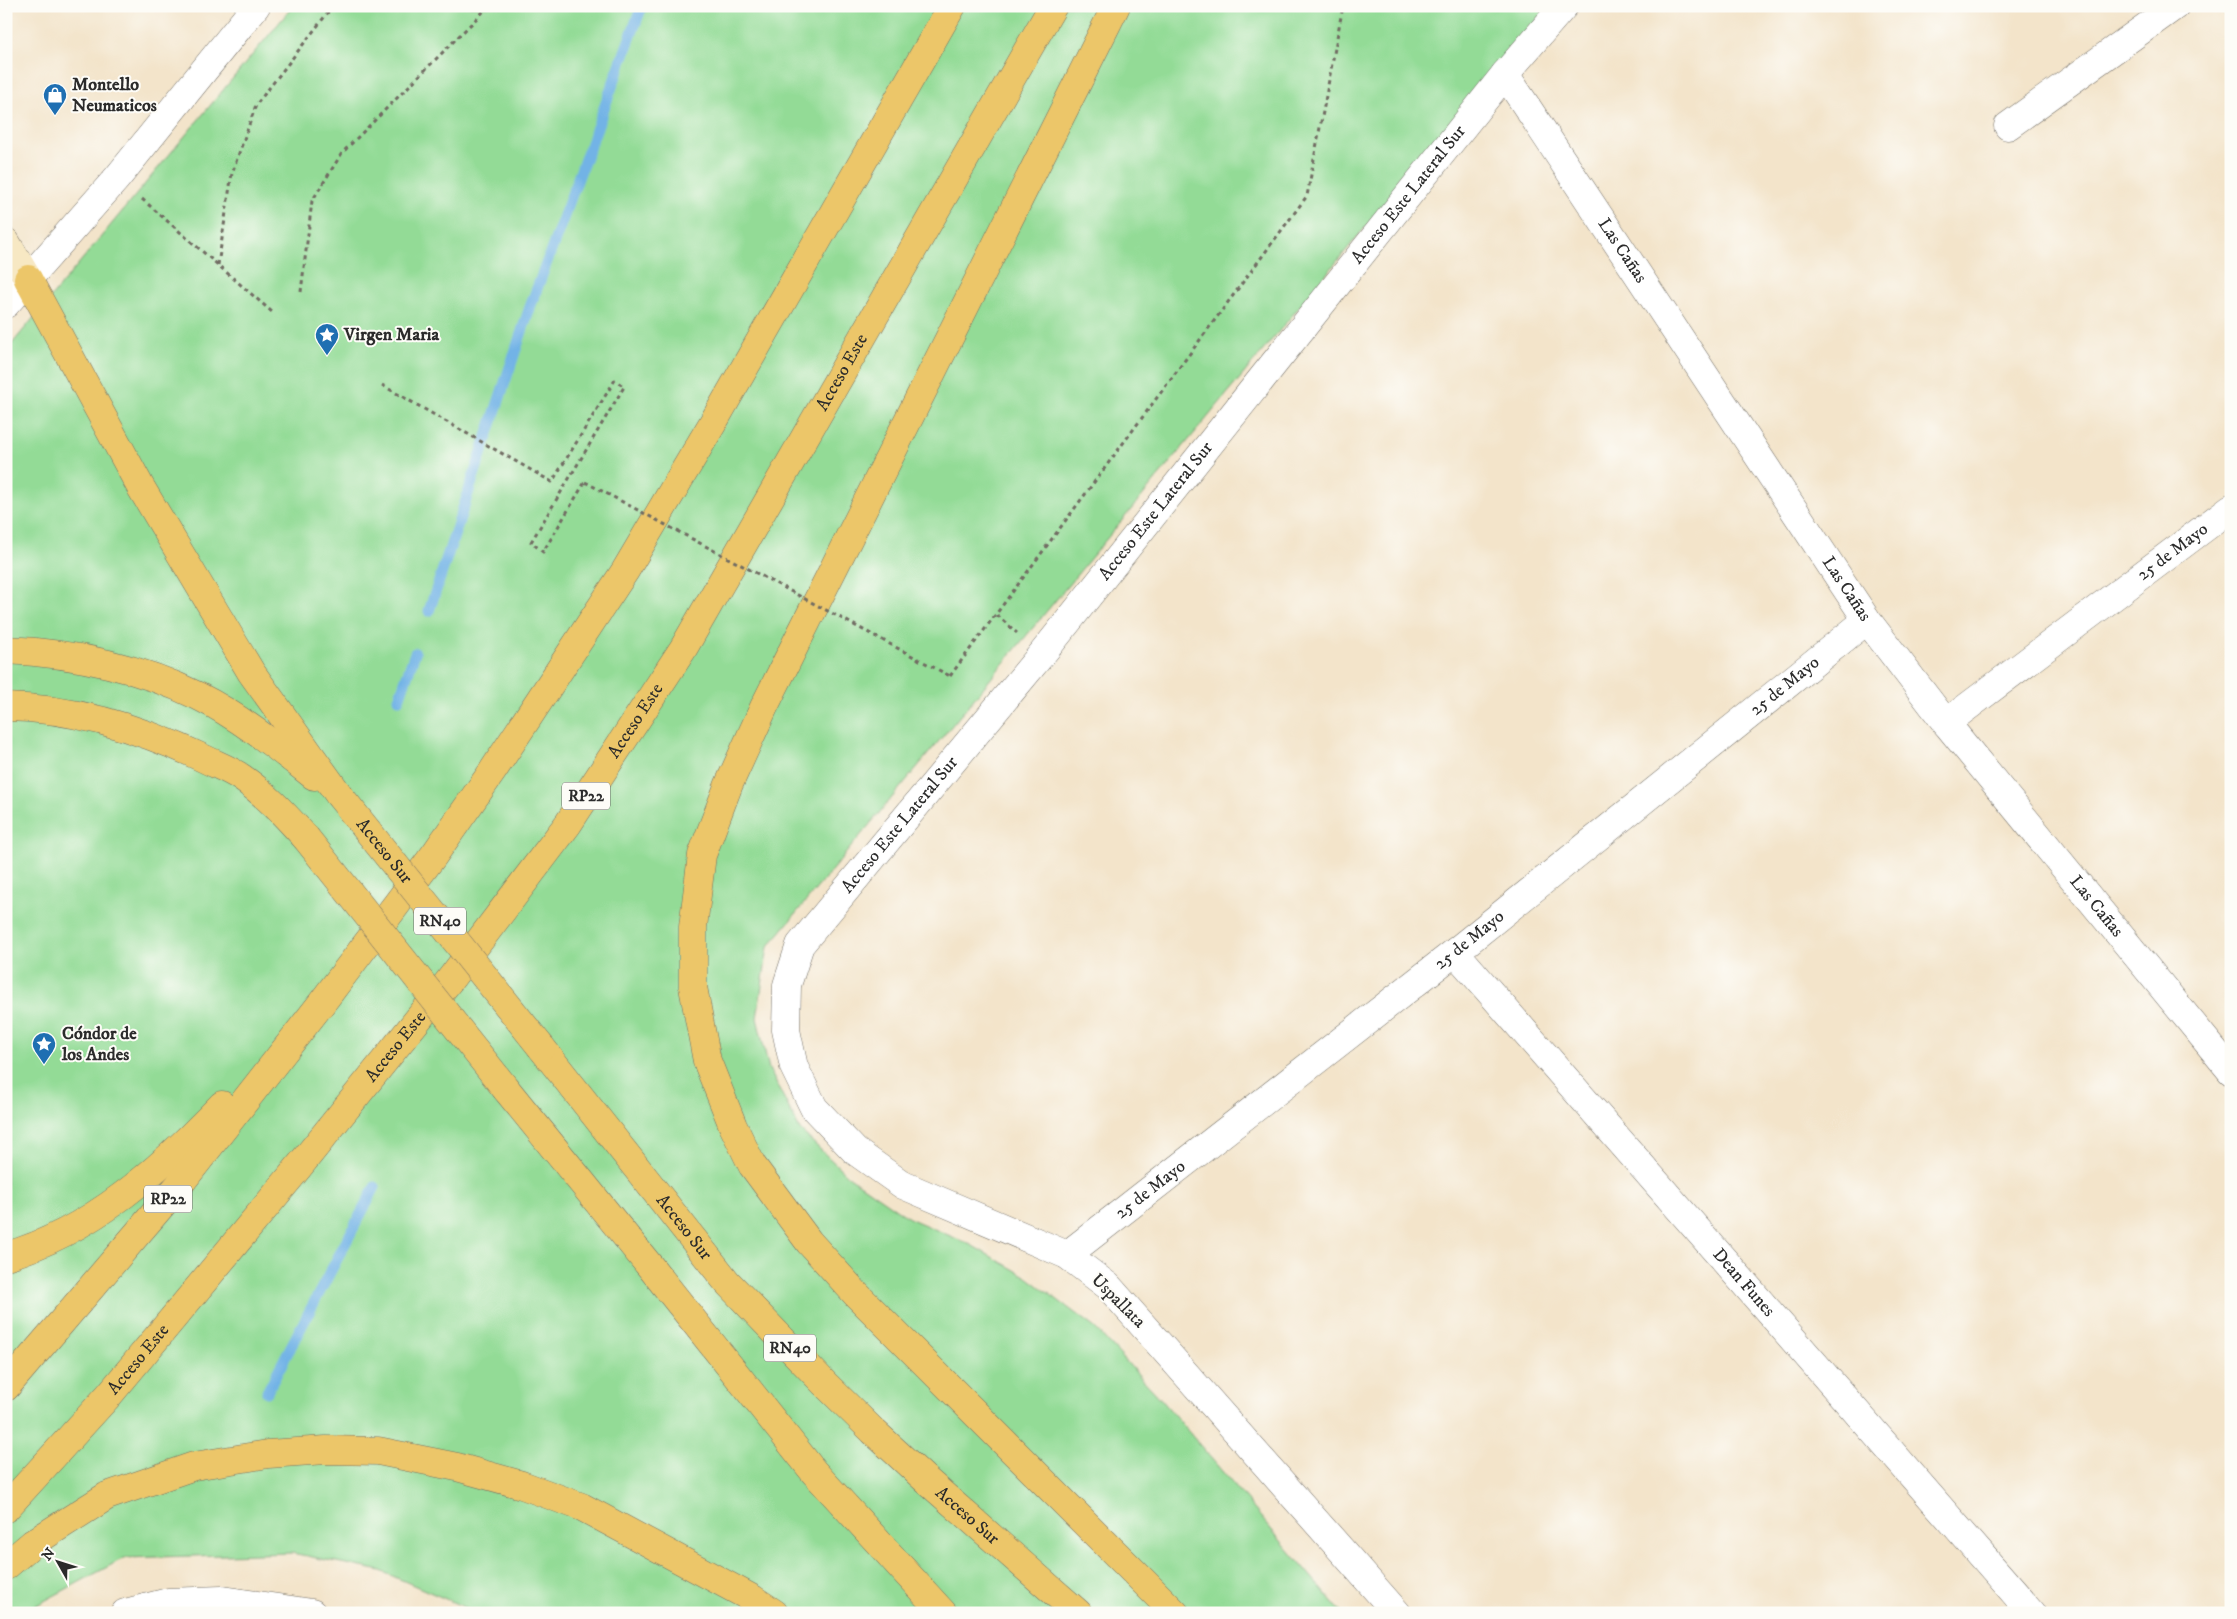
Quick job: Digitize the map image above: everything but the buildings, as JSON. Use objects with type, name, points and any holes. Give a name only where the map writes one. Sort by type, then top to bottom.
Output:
[{"type":"highway","name":"RP22","points":[[6,1387],[179,1185],[322,1004],[434,855],[481,787],[625,571],[719,412],[952,6]]},
{"type":"highway","name":"Acceso Este","points":[[6,1508],[109,1395],[293,1174],[449,981],[568,824],[683,649],[1053,6]]},
{"type":"highway","points":[[1116,6],[764,707],[730,784],[702,856],[693,927],[693,987],[707,1061],[733,1126],[752,1165],[809,1242],[856,1294],[1175,1613]]},
{"type":"highway","points":[[28,279],[140,486],[246,663],[338,796]]},
{"type":"highway","points":[[6,650],[64,654],[132,671],[198,696],[262,734],[338,796]]},
{"type":"highway","name":"RN40","points":[[6,707],[36,708],[88,716],[135,729],[190,752],[241,777],[276,804],[306,838],[814,1472],[943,1613]]},
{"type":"highway","name":"Acceso Sur","points":[[338,796],[541,1046],[727,1282],[824,1384],[905,1461],[1078,1613]]},
{"type":"highway","points":[[6,1256],[59,1236],[93,1216],[134,1187],[174,1155],[322,1004]]},
{"type":"highway","points":[[6,1566],[33,1543],[107,1496],[194,1466],[268,1454],[326,1450],[378,1451],[457,1467],[522,1485],[582,1507],[753,1599],[774,1613]]},
{"type":"main road","points":[[6,242],[28,279]]},
{"type":"street","points":[[6,304],[117,178],[256,6]]},
{"type":"street","name":"Acceso Este Lateral Sur","points":[[786,1030],[787,985],[800,945],[1042,654],[1505,74],[1564,6]]},
{"type":"street","points":[[2008,126],[2175,6]]},
{"type":"street","name":"Las Cañas","points":[[1505,74],[1867,620],[1946,723],[2231,1071]]},
{"type":"street","name":"25 de Mayo","points":[[1946,723],[2231,508]]},
{"type":"street","name":"25 de Mayo","points":[[1068,1255],[1455,952],[1867,620]]},
{"type":"street","name":"Dean Funes","points":[[1455,952],[2032,1613]]},
{"type":"street","name":"Uspallata","points":[[786,1030],[794,1067],[814,1108],[855,1151],[903,1185],[1068,1255],[1108,1286],[1397,1613]]},
{"type":"street","points":[[125,1613],[222,1600],[312,1613]]},
{"type":"path","points":[[218,265],[232,173],[256,105],[333,6]]},
{"type":"path","points":[[301,292],[312,201],[342,153],[489,6]]},
{"type":"path","points":[[382,386],[552,482],[615,380],[624,387],[530,542],[544,552],[585,482],[950,676],[1307,196],[1343,6]]},
{"type":"path","points":[[117,178],[272,312]]},
{"type":"green space","points":[[293,6],[1549,6],[768,947],[757,1018],[769,1069],[800,1130],[848,1176],[909,1218],[971,1245],[1027,1277],[1095,1328],[1160,1398],[1342,1613],[478,1613],[381,1571],[292,1553],[124,1558],[22,1613],[6,1613],[6,351]]},
{"type":"waterway","points":[[429,611],[529,310],[642,6]]},
{"type":"waterway","points":[[399,699],[415,653]]},
{"type":"waterway","points":[[267,1392],[375,1187]]},
{"type":"place","name":"Montello Neumaticos","points":[[55,116]]},
{"type":"place","name":"Virgen Maria","points":[[327,356]]},
{"type":"place","name":"Cóndor de los Andes","points":[[44,1065]]}]
